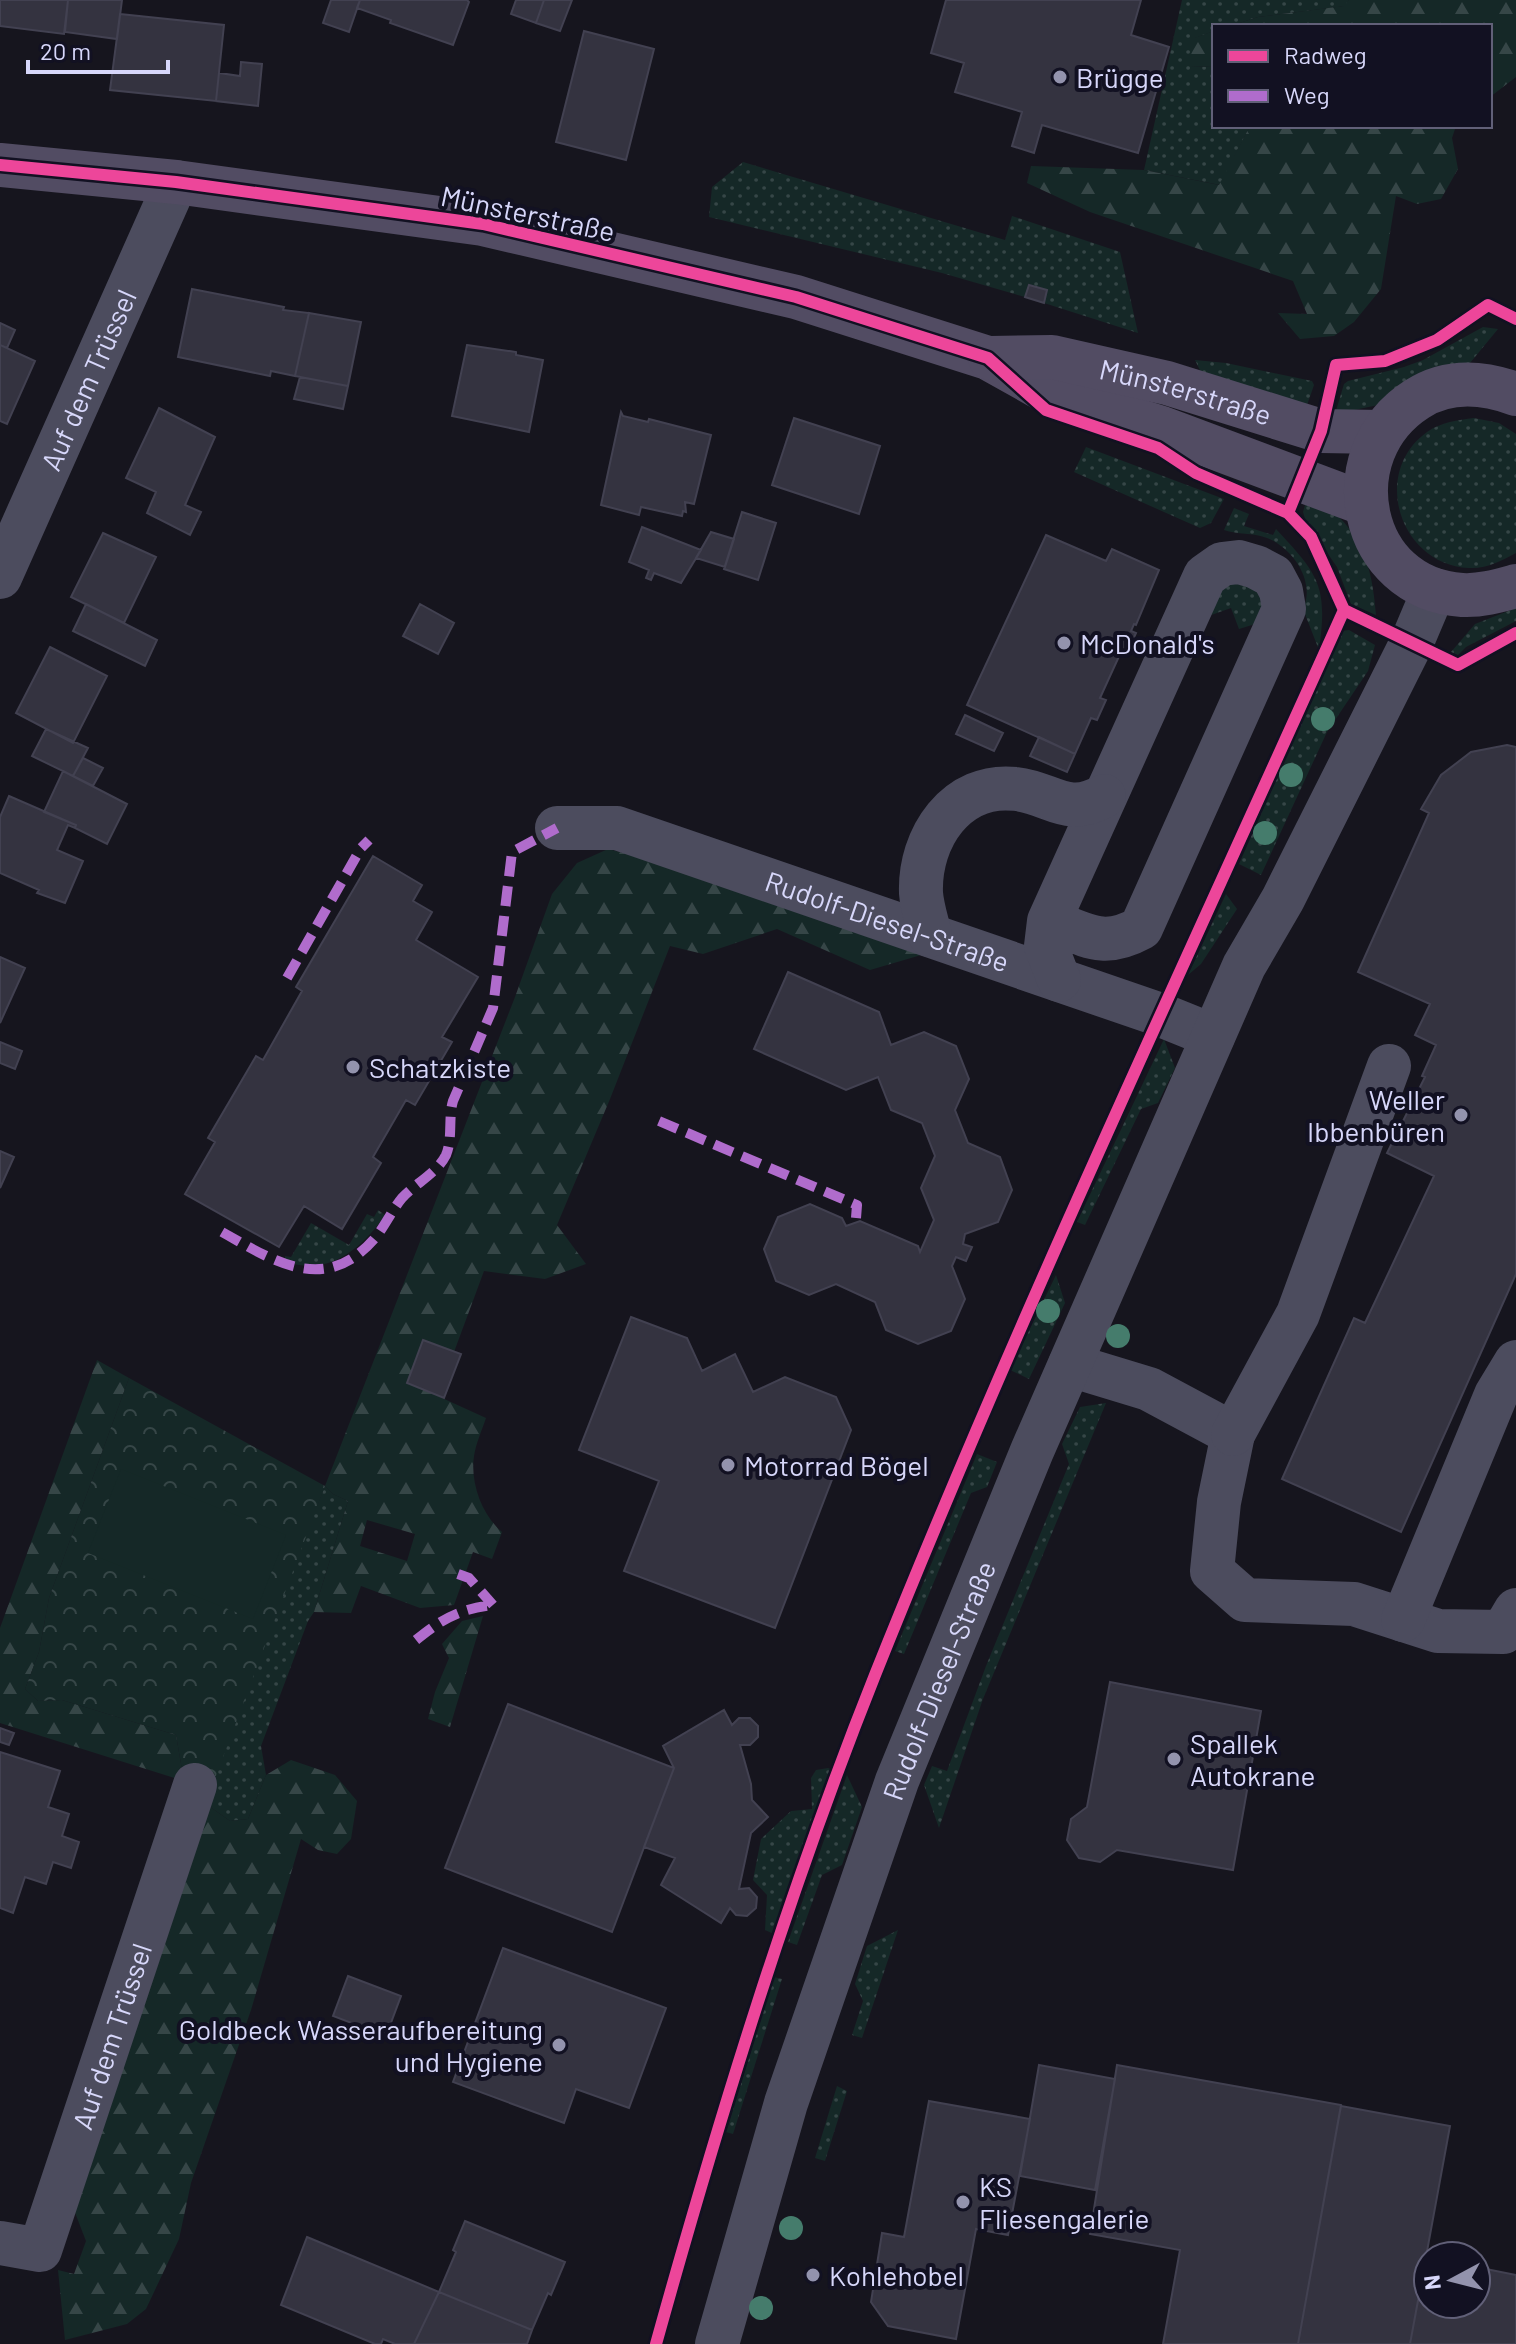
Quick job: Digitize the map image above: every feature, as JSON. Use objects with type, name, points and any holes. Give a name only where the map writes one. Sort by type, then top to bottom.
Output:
[{"type":"main road","name":"Münsterstraße","points":[[0,165],[176,182],[483,224],[796,297],[988,358],[1052,394],[1162,428],[1365,504]]},
{"type":"main road","name":"Münsterstraße","points":[[988,358],[1052,357],[1167,383],[1321,431],[1381,432]]},
{"type":"main road","points":[[1516,393],[1486,385],[1456,384],[1427,393],[1401,409],[1381,432],[1365,479],[1365,504],[1373,531],[1388,556],[1409,576],[1434,590],[1462,595],[1490,594],[1516,586]]},
{"type":"street","name":"Auf dem Trüssel","points":[[0,577],[176,182]]},
{"type":"street","points":[[1049,921],[1101,940],[1121,939],[1141,928],[1284,609],[1281,591],[1273,576],[1239,562],[1222,564],[1205,576],[1049,921],[1046,946],[1059,980]]},
{"type":"street","name":"Rudolf-Diesel-Straße","points":[[717,2344],[786,2103],[897,1781],[1032,1451],[1244,966],[1283,899],[1412,642],[1434,590]]},
{"type":"street","points":[[930,935],[921,895],[922,872],[933,833],[949,811],[967,797],[990,789],[1017,789],[1059,803],[1081,806],[1104,796]]},
{"type":"street","name":"Rudolf-Diesel-Straße","points":[[557,828],[617,828],[1213,1036]]},
{"type":"street","points":[[1389,1066],[1298,1314],[1233,1434],[1219,1502],[1212,1571],[1245,1600],[1354,1604],[1438,1631],[1503,1632],[1516,1610]]},
{"type":"street","points":[[1403,1620],[1496,1395],[1516,1362]]},
{"type":"street","points":[[1070,1365],[1149,1389],[1233,1434]]},
{"type":"street","name":"Auf dem Trüssel","points":[[0,2243],[40,2250],[195,1785]]},
{"type":"green space","points":[[1182,0],[1349,0],[1345,6],[1258,17],[1236,24],[1212,24],[1212,32],[1195,38],[1190,66],[1212,67],[1212,128],[1249,128],[1220,185],[1144,170]]},
{"type":"green space","points":[[1349,0],[1516,0],[1516,77],[1492,95],[1492,24],[1236,24],[1258,17],[1344,6]]},
{"type":"green space","points":[[1212,32],[1212,67],[1189,66],[1194,38]]},
{"type":"green space","points":[[1249,128],[1455,128],[1452,138],[1458,169],[1441,199],[1417,204],[1396,196],[1381,289],[1354,322],[1334,336],[1300,339],[1278,313],[1307,314],[1293,281],[1090,212],[1027,183],[1031,166],[1144,170],[1219,185]]},
{"type":"green space","points":[[743,162],[1005,240],[1012,216],[1120,252],[1138,333],[1044,303],[1047,290],[1029,285],[1025,297],[942,273],[709,217],[712,187]]},
{"type":"green space","points":[[1483,327],[1498,329],[1470,363],[1383,404],[1335,414],[1344,384],[1348,381],[1423,360]]},
{"type":"green space","points":[[1195,360],[1226,363],[1312,381],[1314,385],[1305,411],[1205,381]]},
{"type":"green space","points":[[1474,418],[1499,423],[1516,434],[1516,553],[1488,566],[1469,568],[1445,563],[1425,551],[1410,534],[1401,514],[1397,492],[1400,470],[1410,449],[1427,432],[1444,424]]},
{"type":"green space","points":[[1086,447],[1224,499],[1211,523],[1200,528],[1074,472]]},
{"type":"green space","points":[[1307,498],[1336,514],[1356,539],[1367,563],[1376,615],[1351,604],[1337,567],[1306,522],[1303,512]]},
{"type":"green space","points":[[1234,508],[1249,514],[1244,526],[1273,535],[1276,529],[1311,571],[1321,596],[1319,650],[1303,609],[1307,588],[1300,567],[1285,550],[1267,538],[1224,530]]},
{"type":"green space","points":[[1243,578],[1264,595],[1265,621],[1239,629],[1231,608],[1200,619],[1214,587]]},
{"type":"green space","points":[[1516,608],[1516,621],[1466,647],[1458,655],[1451,652],[1475,624]]},
{"type":"green space","points":[[1349,630],[1375,645],[1368,671],[1327,732],[1261,875],[1239,864],[1342,631]]},
{"type":"green space","points":[[608,849],[674,866],[928,953],[870,970],[777,929],[703,954],[670,946],[557,1225],[586,1264],[545,1279],[484,1271],[454,1352],[423,1340],[407,1382],[486,1418],[473,1466],[483,1508],[502,1532],[492,1559],[473,1552],[454,1605],[420,1608],[361,1586],[351,1613],[314,1612],[348,1501],[325,1486],[552,894],[577,863]],"holes":[[[367,1520],[415,1534],[407,1561],[360,1546]]]},
{"type":"green space","points":[[1226,894],[1237,909],[1201,964],[1188,975]]},
{"type":"green space","points":[[1164,1039],[1175,1068],[1158,1103],[1141,1109],[1085,1225],[1077,1222]]},
{"type":"green space","points":[[378,1210],[385,1215],[376,1227],[355,1249],[342,1257],[315,1266],[285,1261],[285,1256],[291,1257],[311,1223],[349,1245],[367,1214],[374,1217]]},
{"type":"green space","points":[[1056,1275],[1065,1303],[1029,1379],[1010,1370]]},
{"type":"green space","points":[[97,1360],[129,1378],[49,1598],[39,1652],[25,1689],[38,1701],[62,1700],[176,1735],[184,1781],[0,1723],[0,1628]]},
{"type":"green space","points":[[129,1378],[325,1486],[211,1789],[184,1781],[176,1735],[62,1700],[38,1701],[25,1689],[39,1652],[49,1598]]},
{"type":"green space","points":[[1106,1403],[983,1699],[939,1828],[924,1785],[932,1766],[947,1771],[986,1666],[1069,1464],[1062,1444],[1080,1407]]},
{"type":"green space","points":[[977,1454],[997,1462],[987,1487],[971,1493],[904,1654],[895,1651]]},
{"type":"green space","points":[[121,1469],[286,1535],[253,1619],[88,1553]]},
{"type":"green space","points":[[325,1486],[348,1501],[314,1612],[261,1746],[266,1775],[248,1819],[230,1821],[206,1804],[203,1791]]},
{"type":"green space","points":[[483,1616],[450,1727],[428,1719],[449,1658],[442,1644],[462,1621]]},
{"type":"green space","points":[[291,1760],[335,1775],[357,1801],[351,1839],[337,1854],[318,1850],[301,1839],[251,2010],[191,2183],[179,2239],[146,2309],[127,2324],[65,2340],[58,2270],[74,2274],[86,2241],[74,2210],[206,1804],[230,1821],[248,1819],[266,1775]]},
{"type":"green space","points":[[816,1770],[833,1770],[774,1934],[765,1930],[767,1895],[753,1880],[761,1839],[791,1811],[812,1809],[811,1778]]},
{"type":"green space","points":[[847,1775],[862,1807],[842,1865],[822,1875],[797,1945],[788,1942]]},
{"type":"green space","points":[[898,1930],[862,2038],[852,2035],[863,2001],[855,1984],[867,1946]]},
{"type":"green space","points":[[774,1977],[782,1979],[733,2134],[726,2132]]},
{"type":"green space","points":[[837,2086],[847,2091],[825,2161],[815,2158]]},
{"type":"building","points":[[0,0],[68,0],[64,34],[0,26]]},
{"type":"building","points":[[68,0],[122,0],[117,39],[65,32]]},
{"type":"building","points":[[331,0],[360,0],[349,32],[323,23]]},
{"type":"building","points":[[360,0],[469,2],[453,45],[357,8]]},
{"type":"building","points":[[516,0],[544,0],[536,23],[511,14]]},
{"type":"building","points":[[544,0],[572,0],[560,31],[536,23]]},
{"type":"building","name":"Brügge","points":[[946,0],[1141,0],[1131,35],[1169,47],[1138,153],[1042,125],[1034,153],[1012,146],[1022,112],[955,92],[964,63],[931,53]]},
{"type":"building","points":[[120,14],[224,25],[216,101],[110,90]]},
{"type":"building","points":[[584,31],[654,49],[626,160],[556,142]]},
{"type":"building","points":[[241,62],[262,64],[258,106],[216,101],[219,73],[240,76]]},
{"type":"building","points":[[1029,285],[1047,290],[1044,303],[1025,297]]},
{"type":"building","points":[[192,289],[309,313],[295,376],[271,371],[270,376],[178,357]]},
{"type":"building","points":[[309,313],[361,322],[348,386],[295,376]]},
{"type":"building","points":[[0,323],[15,330],[7,348],[0,345]]},
{"type":"building","points":[[0,345],[35,361],[7,424],[0,421]]},
{"type":"building","points":[[467,345],[516,352],[516,355],[543,360],[529,432],[452,416]]},
{"type":"building","points":[[300,377],[348,386],[343,409],[294,399]]},
{"type":"building","points":[[159,408],[215,437],[185,505],[201,512],[190,535],[147,513],[156,492],[126,478]]},
{"type":"building","points":[[621,412],[623,416],[648,422],[649,419],[711,435],[694,504],[685,502],[686,512],[683,511],[682,516],[641,507],[639,515],[601,505]]},
{"type":"building","points":[[794,418],[880,446],[859,514],[772,485]]},
{"type":"building","points":[[742,512],[776,523],[758,580],[724,569]]},
{"type":"building","points":[[642,527],[701,550],[681,583],[654,573],[651,580],[646,578],[649,570],[629,562]]},
{"type":"building","points":[[711,532],[734,539],[725,567],[696,558]]},
{"type":"building","points":[[103,533],[156,557],[124,623],[71,597]]},
{"type":"building","name":"McDonald's","points":[[1046,535],[1106,561],[1112,549],[1159,570],[1131,631],[1136,633],[1126,655],[1121,652],[1100,698],[1106,700],[1097,720],[1091,718],[1075,754],[967,705]]},
{"type":"building","points":[[86,604],[157,640],[145,666],[73,631]]},
{"type":"building","points":[[420,604],[454,623],[438,654],[403,636]]},
{"type":"building","points":[[50,647],[107,676],[73,743],[16,713]]},
{"type":"building","points":[[965,715],[1003,733],[994,751],[956,734]]},
{"type":"building","points":[[46,729],[88,748],[73,776],[32,756]]},
{"type":"building","points":[[1039,737],[1075,754],[1067,772],[1030,756]]},
{"type":"building","name":"Weller Ibbenbüren","points":[[1507,745],[1516,747],[1516,1274],[1401,1532],[1282,1479],[1354,1318],[1365,1323],[1434,1176],[1387,1153],[1425,1077],[1422,1076],[1436,1045],[1415,1035],[1430,1004],[1358,972],[1429,813],[1421,809],[1441,775],[1471,752]]},
{"type":"building","points":[[83,758],[103,768],[93,786],[73,776]]},
{"type":"building","points":[[63,771],[127,804],[107,844],[75,828],[76,825],[44,812]]},
{"type":"building","points":[[9,796],[76,825],[75,828],[68,825],[57,850],[83,861],[65,903],[37,893],[39,890],[0,873],[0,817]]},
{"type":"building","points":[[373,856],[422,885],[413,901],[432,912],[416,940],[478,977],[442,1037],[452,1042],[415,1105],[406,1100],[373,1157],[381,1163],[342,1229],[304,1206],[279,1247],[185,1194],[215,1142],[208,1138],[256,1056],[263,1060],[302,991],[296,987]]},
{"type":"building","points":[[0,957],[25,968],[0,1023]]},
{"type":"building","points":[[788,972],[879,1012],[891,1045],[924,1032],[956,1046],[969,1079],[955,1110],[968,1143],[1000,1157],[1012,1190],[998,1222],[965,1234],[963,1244],[972,1247],[966,1261],[956,1257],[952,1266],[965,1299],[951,1331],[918,1344],[886,1330],[875,1302],[836,1284],[809,1295],[776,1281],[764,1249],[778,1217],[810,1204],[842,1218],[846,1226],[860,1221],[918,1246],[920,1252],[934,1220],[921,1188],[935,1156],[922,1123],[891,1110],[878,1077],[846,1090],[754,1049]]},
{"type":"building","points":[[0,1042],[22,1051],[15,1069],[0,1063]]},
{"type":"building","points":[[0,1151],[14,1157],[0,1188]]},
{"type":"building","name":"Motorrad Bögel","points":[[631,1317],[687,1338],[702,1371],[735,1354],[753,1392],[785,1377],[836,1397],[851,1430],[775,1628],[624,1571],[659,1481],[579,1450]]},
{"type":"building","points":[[423,1340],[461,1354],[444,1398],[407,1383]]},
{"type":"building","name":"Spallek Autokrane","points":[[1110,1682],[1261,1711],[1233,1870],[1117,1850],[1100,1862],[1079,1858],[1067,1840],[1071,1819],[1087,1807]]},
{"type":"building","points":[[508,1704],[674,1768],[612,1932],[445,1868]]},
{"type":"building","points":[[724,1710],[732,1725],[739,1718],[750,1718],[758,1726],[758,1737],[750,1745],[740,1745],[751,1784],[752,1800],[768,1817],[751,1833],[739,1889],[749,1888],[757,1897],[756,1908],[747,1916],[736,1915],[730,1908],[721,1923],[661,1885],[675,1858],[644,1847],[674,1768],[663,1746]]},
{"type":"building","points":[[0,1728],[14,1733],[9,1745],[0,1742]]},
{"type":"building","points":[[0,1752],[60,1771],[48,1807],[69,1814],[62,1836],[79,1842],[71,1868],[53,1862],[46,1884],[25,1877],[13,1913],[0,1908]]},
{"type":"building","name":"Goldbeck Wasseraufbereitung und Hygiene","points":[[503,1948],[666,2008],[629,2108],[576,2089],[564,2123],[453,2082]]},
{"type":"building","points":[[348,1976],[401,1996],[386,2036],[333,2016]]},
{"type":"building","points":[[1039,2065],[1115,2079],[1095,2190],[1020,2176]]},
{"type":"building","points":[[1117,2065],[1341,2105],[1298,2344],[1163,2344],[1180,2250],[1090,2234]]},
{"type":"building","name":"KS Fliesengalerie","points":[[929,2101],[1030,2119],[1008,2235],[976,2229],[956,2339],[888,2326],[871,2302],[882,2233],[904,2237]]},
{"type":"building","points":[[1341,2106],[1450,2126],[1429,2240],[1412,2240],[1412,2320],[1414,2320],[1410,2344],[1298,2344]]},
{"type":"building","points":[[465,2221],[565,2262],[532,2330],[439,2292]]},
{"type":"building","points":[[307,2237],[439,2292],[414,2344],[395,2344],[383,2339],[381,2344],[375,2344],[281,2305]]},
{"type":"building","points":[[1492,2270],[1516,2275],[1516,2344],[1410,2344],[1414,2320],[1492,2320]]},
{"type":"building","points":[[439,2292],[532,2330],[527,2344],[414,2344]]},
{"type":"marked path","points":[[222,1232],[280,1262],[299,1268],[337,1266],[356,1256],[375,1238],[402,1198],[437,1167],[448,1148],[453,1101],[493,1008],[512,852],[557,828]]},
{"type":"marked path","points":[[287,978],[361,848],[369,840]]},
{"type":"marked path","points":[[659,1121],[857,1205],[856,1218]]},
{"type":"marked path","points":[[458,1574],[469,1578],[493,1605]]},
{"type":"marked path","points":[[416,1640],[452,1616],[493,1605]]},
{"type":"cycle path","points":[[0,165],[176,182],[483,224],[796,297],[988,358],[1046,410],[1158,448],[1196,473],[1288,513]]},
{"type":"cycle path","points":[[1516,319],[1488,305],[1437,340],[1385,361],[1336,365],[1321,431],[1288,513],[1311,537],[1344,610],[1458,665],[1516,633]]},
{"type":"cycle path","points":[[656,2344],[756,2006],[813,1840],[875,1675],[1045,1273],[1344,610]]},
{"type":"place","name":"Brügge","points":[[1060,77]]},
{"type":"place","name":"McDonald's","points":[[1064,643]]},
{"type":"place","name":"Schatzkiste","points":[[353,1067]]},
{"type":"place","name":"Weller Ibbenbüren","points":[[1461,1115]]},
{"type":"place","name":"Motorrad Bögel","points":[[728,1465]]},
{"type":"place","name":"Spallek Autokrane","points":[[1174,1759]]},
{"type":"place","name":"Goldbeck Wasseraufbereitung und Hygiene","points":[[559,2045]]},
{"type":"place","name":"KS Fliesengalerie","points":[[963,2202]]},
{"type":"place","name":"Kohlehobel","points":[[813,2275]]}]
